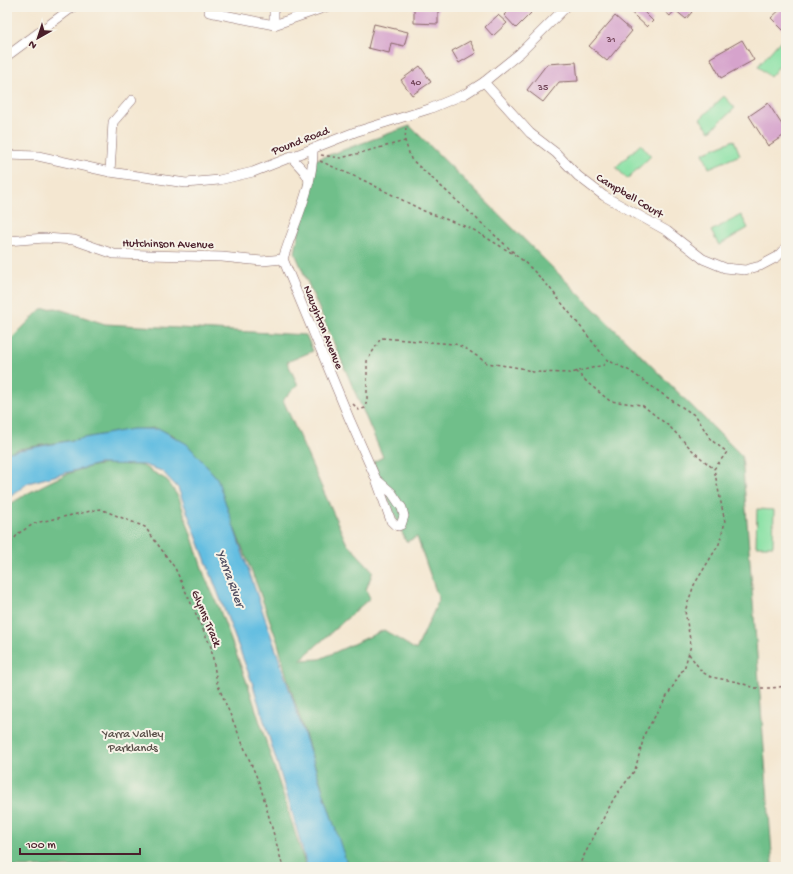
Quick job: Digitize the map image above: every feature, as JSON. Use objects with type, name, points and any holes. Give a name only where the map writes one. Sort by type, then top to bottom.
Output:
[{"type":"street","points":[[7,56],[73,7]]},
{"type":"street","points":[[274,7],[274,25]]},
{"type":"street","points":[[209,12],[274,25],[326,7]]},
{"type":"street","name":"Pound Road","points":[[7,156],[38,156],[110,172],[186,183],[218,180],[253,172],[292,156],[313,153],[355,132],[429,109],[465,94],[484,82],[520,53],[566,7]]},
{"type":"street","name":"Campbell Court","points":[[484,82],[530,133],[556,153],[578,176],[604,196],[667,231],[703,259],[725,268],[745,270],[760,266],[777,257],[786,247]]},
{"type":"street","points":[[110,172],[113,122],[132,100]]},
{"type":"street","points":[[283,259],[309,182],[313,153]]},
{"type":"street","points":[[292,156],[294,162],[307,174],[309,182]]},
{"type":"street","name":"Hutchinson Avenue","points":[[7,241],[45,238],[74,240],[114,254],[222,256],[262,261],[283,259]]},
{"type":"street","name":"Naughton Avenue","points":[[283,259],[376,479]]},
{"type":"path","points":[[409,115],[406,126],[405,141],[411,158],[519,257],[549,287],[607,360],[630,371],[696,416],[711,440],[727,452],[714,468]]},
{"type":"path","points":[[313,153],[341,158],[405,141]]},
{"type":"path","points":[[313,153],[424,211],[472,229],[519,257]]},
{"type":"path","points":[[353,404],[359,410],[364,408],[367,399],[367,361],[381,338],[455,344],[465,348],[487,363],[521,368],[533,372],[571,373],[604,365],[607,360]]},
{"type":"path","points":[[576,371],[610,401],[642,405],[670,427],[695,453],[714,468],[725,522],[719,544],[694,585],[685,611],[691,645],[685,666],[645,733],[635,770],[614,798],[578,867]]},
{"type":"path","name":"Glynns Track","points":[[7,547],[19,533],[35,523],[100,509],[145,527],[176,568],[212,647],[217,683],[260,785],[283,867]]},
{"type":"path","points":[[688,654],[702,672],[711,677],[738,682],[755,688],[786,686]]},
{"type":"green space","points":[[780,41],[786,46],[786,58],[770,77],[758,66]]},
{"type":"green space","points":[[724,96],[735,108],[710,131],[700,119]]},
{"type":"green space","points":[[410,126],[742,456],[773,867],[347,867],[286,674],[278,643],[220,492],[206,465],[173,435],[155,428],[132,430],[19,449],[7,453],[7,343],[41,309],[56,308],[105,324],[306,335],[313,351],[287,362],[298,385],[283,400],[346,542],[373,571],[366,590],[370,598],[300,660],[320,659],[384,630],[416,650],[439,600],[417,537],[406,542],[373,462],[383,457],[295,253],[312,161]]},
{"type":"green space","points":[[734,140],[740,155],[709,168],[703,153]]},
{"type":"green space","points":[[641,144],[651,156],[627,179],[616,167]]},
{"type":"green space","points":[[741,215],[748,228],[719,245],[711,231]]},
{"type":"green space","name":"Yarra Valley Parklands","points":[[106,464],[141,465],[167,480],[179,498],[205,577],[219,608],[249,688],[306,867],[7,867],[7,507],[25,495],[64,475],[85,468]]},
{"type":"green space","points":[[757,509],[774,510],[773,546],[756,546]]},
{"type":"water","name":"Yarra River","points":[[132,429],[160,429],[187,444],[217,478],[348,867],[307,867],[291,808],[252,682],[178,488],[162,471],[144,465],[99,464],[28,483],[7,499],[7,453]]},
{"type":"building","points":[[512,7],[525,7],[531,13],[516,28],[504,15]]},
{"type":"building","points":[[625,7],[648,7],[644,12],[653,21],[647,27]]},
{"type":"building","points":[[660,7],[686,7],[692,12],[686,19],[675,10],[670,16]]},
{"type":"building","points":[[783,7],[786,7],[786,28],[783,30],[771,18]]},
{"type":"building","points":[[414,8],[438,8],[438,24],[414,23]]},
{"type":"building","points":[[498,15],[507,23],[493,36],[485,27]]},
{"type":"building","points":[[615,16],[632,31],[607,61],[589,46]]},
{"type":"building","points":[[374,24],[408,32],[404,46],[391,43],[389,53],[368,48]]},
{"type":"building","points":[[742,40],[754,60],[721,78],[710,58]]},
{"type":"building","points":[[470,41],[476,53],[459,63],[452,51]]},
{"type":"building","points":[[576,62],[578,81],[559,82],[543,102],[527,90],[547,64]]},
{"type":"building","points":[[420,66],[431,82],[412,95],[401,80]]},
{"type":"building","points":[[768,103],[786,131],[786,134],[768,146],[749,116]]}]
